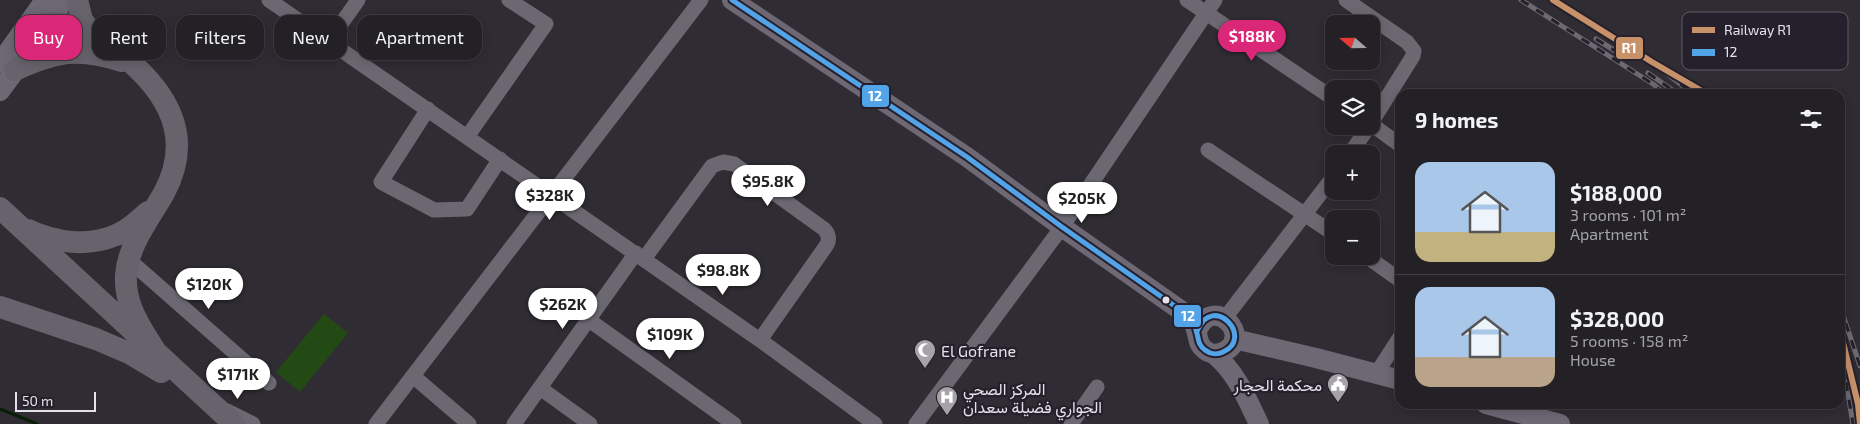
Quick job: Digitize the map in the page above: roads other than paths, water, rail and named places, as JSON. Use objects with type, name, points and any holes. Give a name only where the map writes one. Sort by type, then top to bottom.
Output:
[{"type":"highway","points":[[77,0],[82,20],[92,32]]},
{"type":"highway","points":[[8,66],[71,52],[96,54],[132,65]]},
{"type":"highway","points":[[126,60],[152,82],[167,104],[175,130],[176,149],[169,182],[133,247],[129,260],[126,286],[129,306],[159,363],[216,424]]},
{"type":"highway","points":[[10,227],[43,238],[67,242],[97,240],[117,235],[134,224],[156,204]]},
{"type":"highway","points":[[0,208],[10,227],[159,363],[234,424]]},
{"type":"highway","points":[[0,307],[96,339],[131,354],[159,363]]},
{"type":"main road","points":[[35,15],[45,0]]},
{"type":"main road","points":[[55,15],[63,0]]},
{"type":"main road","points":[[732,0],[967,157],[1201,325]]},
{"type":"main road","points":[[0,91],[15,51]]},
{"type":"main road","points":[[1259,424],[1235,376],[1226,364],[1227,346],[1233,327],[1225,318],[1212,316],[1201,325],[1197,337],[1202,349],[1227,346],[1316,358],[1395,379]]},
{"type":"main road","points":[[1504,409],[1560,424]]},
{"type":"street","points":[[269,0],[291,15]]},
{"type":"street","points":[[347,16],[358,0]]},
{"type":"street","points":[[467,137],[546,24],[509,0]]},
{"type":"street","points":[[376,424],[701,0]]},
{"type":"street","points":[[1187,0],[1325,93]]},
{"type":"street","points":[[916,424],[1062,227],[1215,0]]},
{"type":"street","points":[[1346,0],[1407,42],[1414,51],[1413,56],[1380,110]]},
{"type":"street","points":[[347,54],[760,340],[875,424]]},
{"type":"street","points":[[428,109],[381,182],[434,210],[467,209],[500,159]]},
{"type":"street","points":[[1380,131],[1395,142]]},
{"type":"street","points":[[1208,150],[1325,228]]},
{"type":"street","points":[[514,424],[589,320],[640,256],[712,166],[723,162],[734,164],[824,229],[828,235],[828,243],[760,340]]},
{"type":"street","points":[[1225,318],[1325,188]]},
{"type":"street","points":[[129,260],[269,382]]},
{"type":"street","points":[[1379,265],[1395,276]]},
{"type":"street","points":[[589,320],[734,424]]},
{"type":"street","points":[[1376,374],[1395,345]]},
{"type":"street","points":[[413,376],[469,424]]},
{"type":"street","points":[[540,388],[590,424]]},
{"type":"street","points":[[1071,424],[1097,388]]},
{"type":"street","points":[[210,403],[252,424]]},
{"type":"waterway","points":[[0,409],[37,424]]},
{"type":"railway","points":[[1521,0],[1659,89]]},
{"type":"railway","points":[[1553,0],[1625,45]]},
{"type":"railway","points":[[1596,39],[1617,52]]},
{"type":"railway","points":[[1652,62],[1687,89]]},
{"type":"railway","points":[[1648,73],[1671,89]]},
{"type":"railway","points":[[1845,321],[1860,366]]},
{"type":"railway","points":[[1845,351],[1858,404],[1860,424]]},
{"type":"railway","points":[[1846,382],[1853,424]]},
{"type":"rail line","name":"R1","points":[[1553,0],[1698,89]]},
{"type":"rail line","name":"R1","points":[[1845,351],[1858,404],[1860,424]]},
{"type":"place","name":"El Gofrane","points":[[925,369]]},
{"type":"place","name":"محكمة الحجار","points":[[1338,403]]},
{"type":"place","name":"المركز الصحي الجواري فضيلة سعدان","points":[[947,416]]}]
